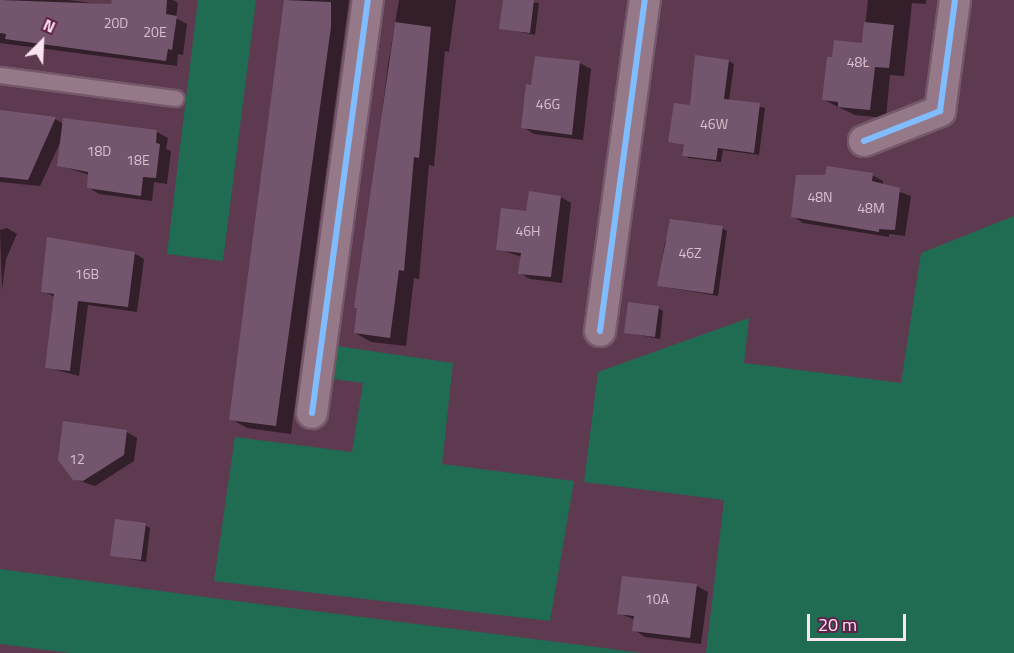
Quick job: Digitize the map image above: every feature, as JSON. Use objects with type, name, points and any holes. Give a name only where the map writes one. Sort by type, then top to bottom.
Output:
[{"type":"street","points":[[312,413],[368,0]]},
{"type":"street","points":[[600,331],[645,0]]},
{"type":"street","points":[[864,141],[940,111],[955,0]]},
{"type":"lane","points":[[0,75],[175,98]]},
{"type":"green space","points":[[198,0],[256,0],[223,261],[167,254]]},
{"type":"green space","points":[[1014,216],[1014,653],[706,653],[724,500],[584,482],[598,372],[749,318],[744,363],[901,383],[921,253]]},
{"type":"green space","points":[[337,346],[453,363],[442,464],[574,481],[550,621],[214,581],[235,437],[352,452],[363,383],[333,379]]},
{"type":"green space","points":[[0,569],[643,653],[71,653],[0,644]]},
{"type":"building","points":[[0,0],[111,4],[112,0],[167,0],[166,14],[177,16],[172,50],[168,49],[166,61],[5,39],[6,34],[0,33]]},
{"type":"building","points":[[284,0],[331,2],[331,27],[276,426],[229,420]]},
{"type":"building","points":[[503,0],[534,0],[530,33],[499,29]]},
{"type":"building","points":[[395,22],[431,27],[419,158],[414,157],[404,271],[399,270],[390,338],[354,333],[357,308],[354,308]]},
{"type":"building","points":[[864,22],[894,25],[889,68],[875,67],[870,110],[838,107],[838,102],[822,100],[827,57],[832,57],[834,40],[862,43]]},
{"type":"building","points":[[695,55],[729,60],[724,99],[760,103],[754,153],[718,148],[716,160],[682,156],[684,145],[668,142],[674,103],[690,105]]},
{"type":"building","points":[[535,56],[580,61],[572,135],[521,128],[526,84],[531,85]]},
{"type":"building","points":[[0,110],[56,117],[28,180],[0,177]]},
{"type":"building","points":[[63,118],[157,130],[156,143],[160,144],[156,178],[143,177],[141,196],[87,188],[88,172],[57,166]]},
{"type":"building","points":[[827,166],[873,173],[872,181],[900,188],[895,230],[879,229],[879,232],[791,217],[796,175],[825,175]]},
{"type":"building","points":[[529,191],[561,196],[551,277],[518,274],[521,253],[496,250],[501,208],[526,211]]},
{"type":"building","points":[[670,219],[723,226],[713,294],[657,286]]},
{"type":"building","points":[[47,237],[135,252],[128,307],[78,301],[70,371],[45,368],[54,294],[41,292]]},
{"type":"building","points":[[628,302],[659,306],[655,337],[624,333]]},
{"type":"building","points":[[63,421],[127,430],[124,455],[83,481],[73,480],[58,460]]},
{"type":"building","points":[[115,519],[146,523],[141,560],[110,556]]},
{"type":"building","points":[[622,576],[697,584],[690,638],[632,631],[634,616],[617,614]]},
{"type":"cycle path","points":[[312,413],[368,0]]},
{"type":"cycle path","points":[[600,331],[645,0]]},
{"type":"cycle path","points":[[864,141],[940,111],[955,0]]}]
